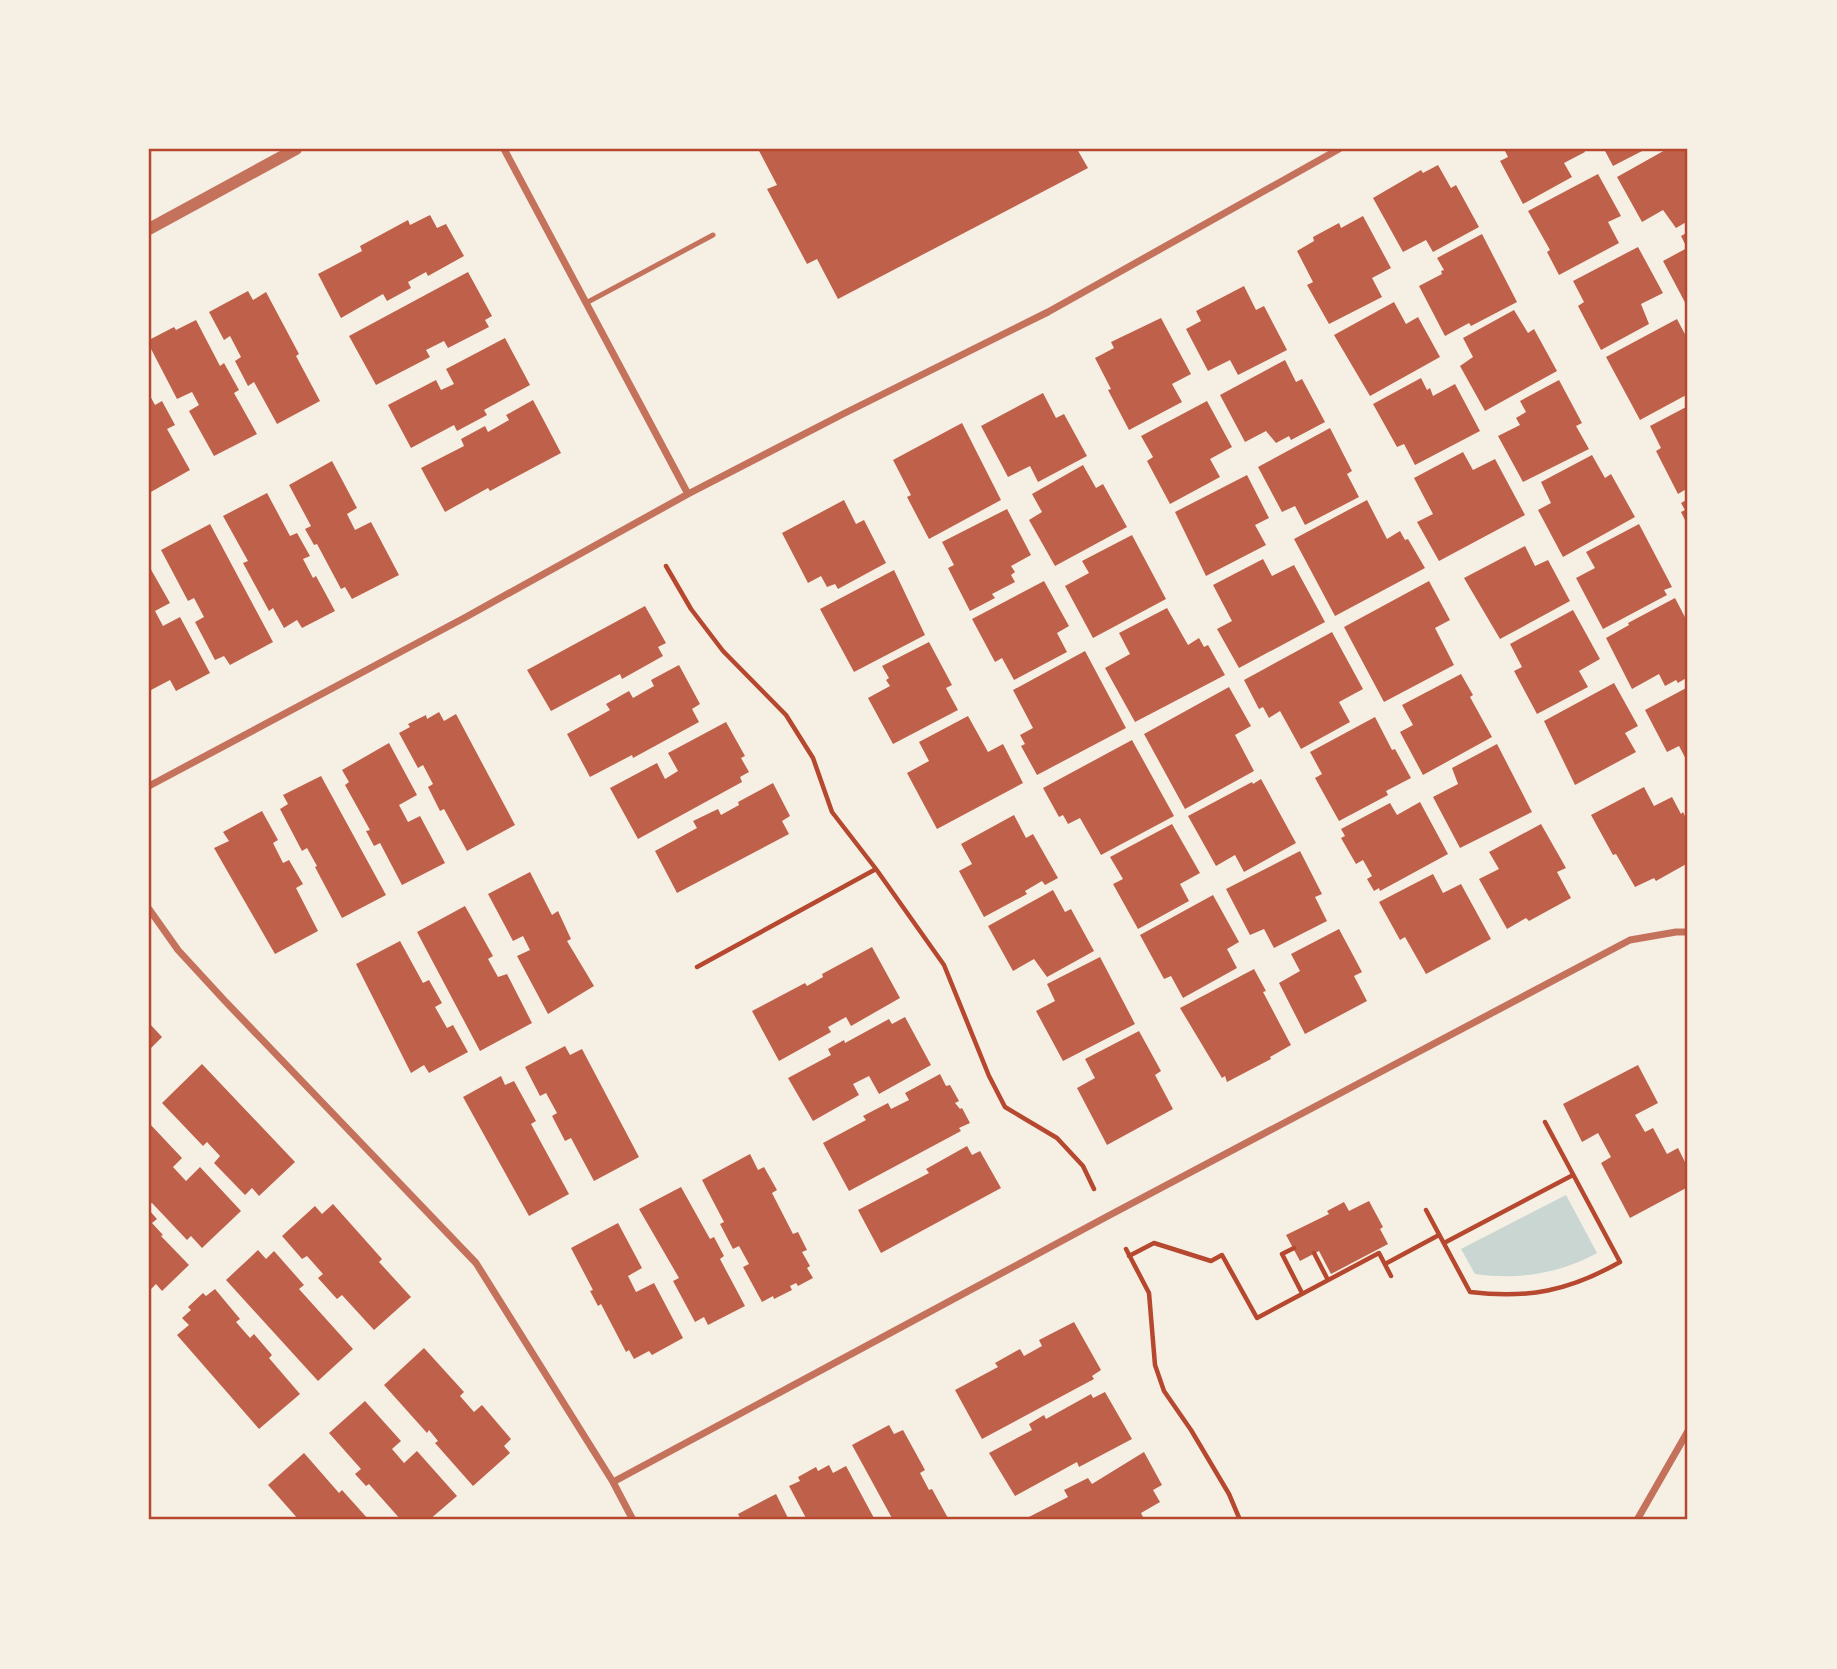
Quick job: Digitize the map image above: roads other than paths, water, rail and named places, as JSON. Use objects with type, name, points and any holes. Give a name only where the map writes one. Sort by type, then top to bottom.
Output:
[{"type":"street","points":[[149,229],[296,149]]},
{"type":"street","points":[[504,149],[688,494]]},
{"type":"street","points":[[149,786],[466,617],[688,494],[1048,312],[1339,149]]},
{"type":"street","points":[[149,909],[178,950],[224,1000],[476,1263],[633,1520]]},
{"type":"street","points":[[612,1482],[1630,940],[1688,932]]},
{"type":"street","points":[[1637,1520],[1688,1431]]},
{"type":"lane","points":[[586,303],[713,235]]}]
